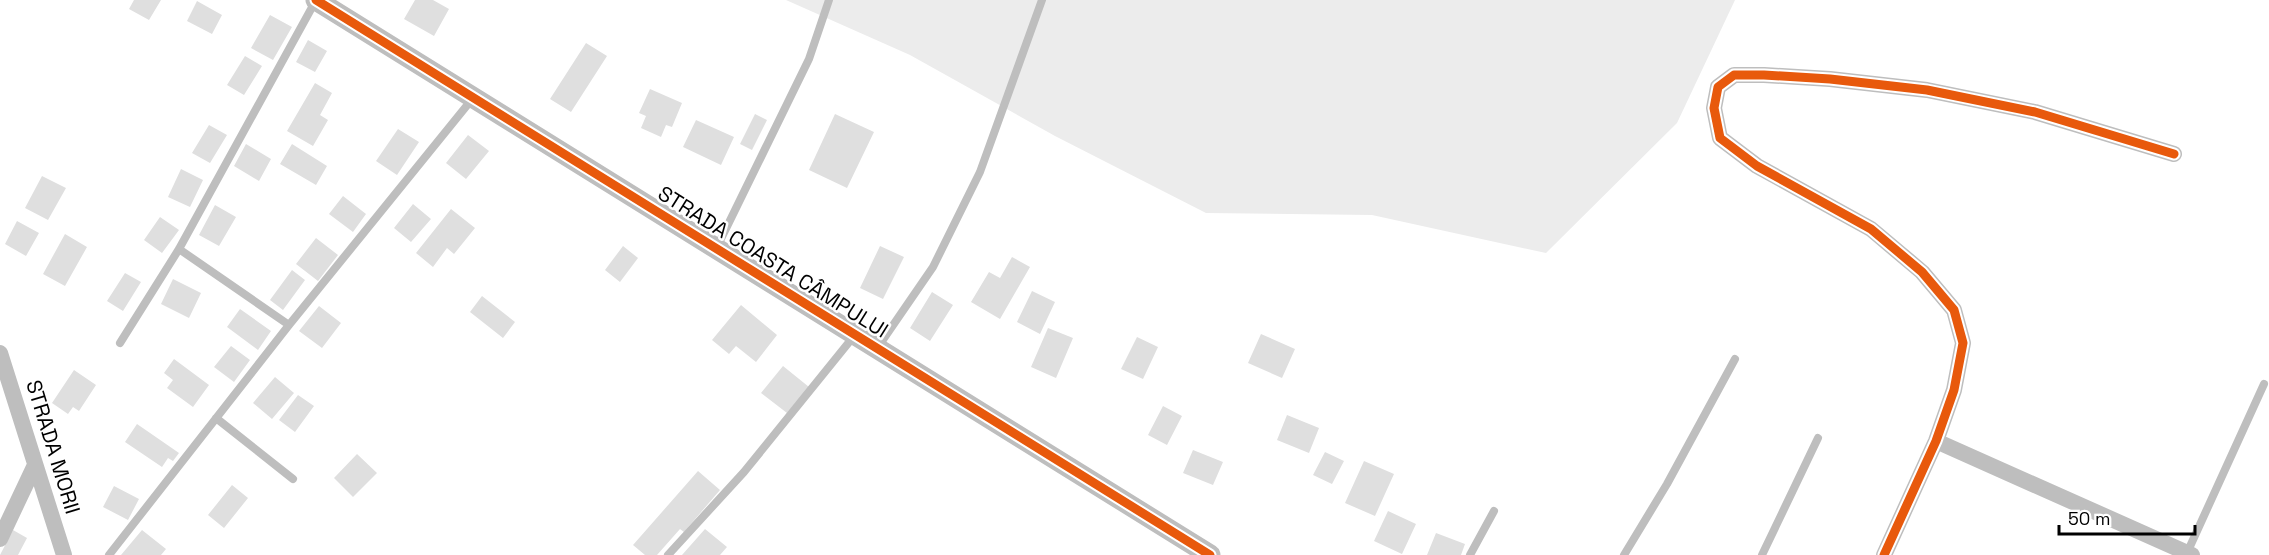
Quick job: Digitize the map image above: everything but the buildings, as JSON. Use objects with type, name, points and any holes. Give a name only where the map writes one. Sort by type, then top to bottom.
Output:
[{"type":"street","name":"STRADA COASTA CÂMPULUI","points":[[316,0],[1210,555]]},
{"type":"street","points":[[1884,555],[1936,441],[1954,390],[1963,343],[1954,310],[1922,272],[1871,229],[1757,166],[1720,138],[1714,108],[1718,87],[1734,75],[1764,75],[1830,79],[1928,90],[2036,112],[2174,154]]},
{"type":"street","name":"STRADA MORII","points":[[0,353],[64,555]]},
{"type":"street","points":[[1936,441],[2189,554]]},
{"type":"street","points":[[0,539],[35,465]]},
{"type":"lane","points":[[120,343],[179,249],[316,0]]},
{"type":"lane","points":[[717,248],[808,59],[829,0]]},
{"type":"lane","points":[[878,348],[933,267],[980,172],[1042,0]]},
{"type":"lane","points":[[109,555],[289,325],[473,98]]},
{"type":"lane","points":[[179,249],[289,325]]},
{"type":"lane","points":[[668,555],[744,472],[856,334]]},
{"type":"lane","points":[[1624,555],[1667,484],[1735,359]]},
{"type":"lane","points":[[2189,554],[2264,384]]},
{"type":"lane","points":[[216,418],[293,479]]},
{"type":"lane","points":[[1762,555],[1818,438]]},
{"type":"lane","points":[[1470,555],[1494,511]]},
{"type":"shaded area","points":[[786,0],[1735,0],[1677,123],[1546,253],[1372,215],[1206,213],[1055,136],[910,55]]},
{"type":"cycle path","points":[[316,0],[1210,555]]},
{"type":"cycle path","points":[[1884,555],[1936,441],[1954,390],[1963,343],[1954,310],[1922,272],[1871,229],[1757,166],[1720,138],[1714,108],[1718,87],[1734,75],[1764,75],[1830,79],[1927,90],[2035,112],[2174,154]]}]
